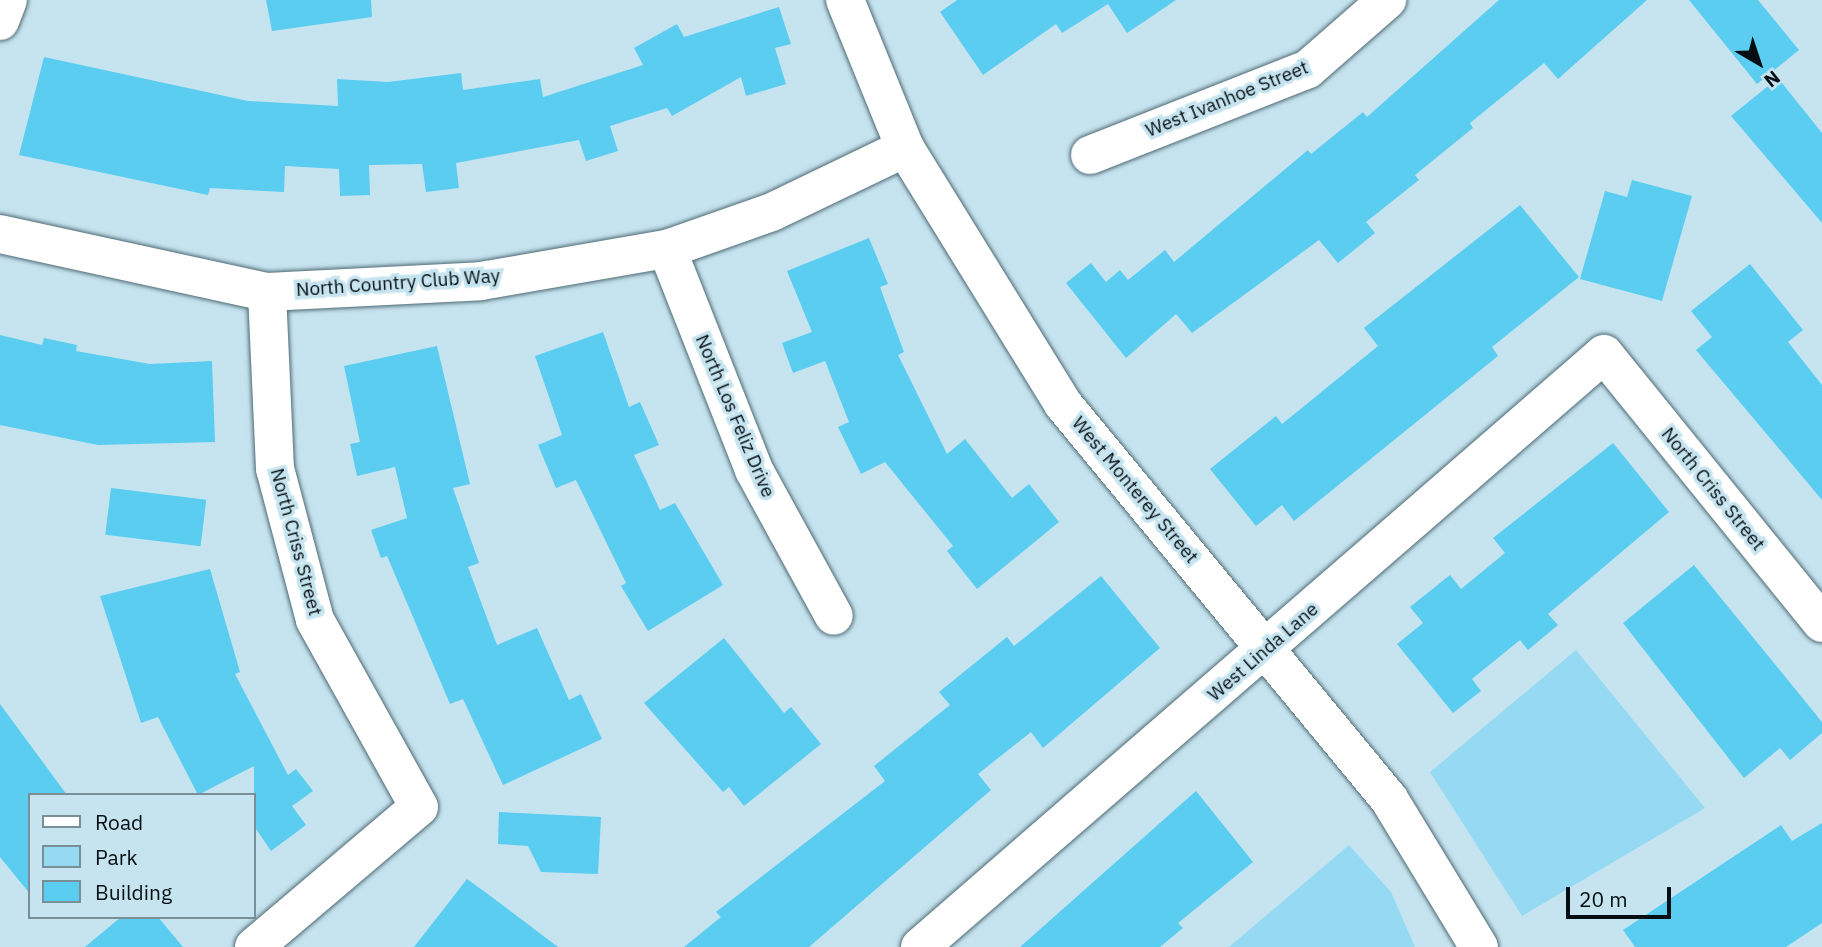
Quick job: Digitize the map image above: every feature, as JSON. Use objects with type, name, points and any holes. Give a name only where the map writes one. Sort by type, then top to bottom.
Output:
[{"type":"street","points":[[0,21],[8,0]]},
{"type":"street","name":"West Monterey Street","points":[[845,0],[905,148],[1063,404],[1389,799],[1479,947]]},
{"type":"street","name":"West Ivanhoe Street","points":[[1090,155],[1308,69],[1387,0]]},
{"type":"street","name":"North Country Club Way","points":[[0,234],[267,292],[481,281],[667,249],[772,212],[905,148]]},
{"type":"street","name":"North Los Feliz Drive","points":[[667,249],[754,470],[834,616]]},
{"type":"street","name":"North Criss Street","points":[[254,947],[419,807],[315,620],[275,469],[267,292]]},
{"type":"street","name":"West Linda Lane","points":[[920,947],[1267,649],[1604,354]]},
{"type":"street","name":"North Criss Street","points":[[1604,354],[1822,623]]},
{"type":"green space","points":[[1576,650],[1705,808],[1522,916],[1430,772]]},
{"type":"green space","points":[[1349,845],[1391,892],[1415,947],[1229,947]]},
{"type":"building","points":[[266,0],[371,0],[372,17],[272,31]]},
{"type":"building","points":[[957,0],[1176,0],[1127,33],[1108,4],[1062,33],[1056,24],[983,75],[940,12]]},
{"type":"building","points":[[1499,0],[1647,0],[1558,79],[1544,63],[1470,123],[1473,128],[1415,175],[1419,180],[1366,222],[1375,233],[1338,263],[1319,240],[1192,333],[1176,314],[1126,358],[1066,283],[1091,263],[1106,282],[1120,270],[1128,280],[1165,250],[1174,262],[1308,150],[1311,154],[1363,112],[1367,117]]},
{"type":"building","points":[[1689,0],[1758,0],[1799,50],[1757,84]]},
{"type":"building","points":[[779,7],[791,44],[775,48],[786,84],[746,96],[741,77],[672,116],[667,108],[610,126],[618,151],[586,161],[579,140],[456,163],[459,188],[426,192],[422,164],[369,165],[370,195],[340,196],[339,169],[285,166],[284,192],[210,188],[208,195],[19,155],[44,57],[248,101],[338,106],[337,79],[388,82],[461,73],[463,90],[540,79],[543,97],[643,65],[634,48],[677,24],[684,37]]},
{"type":"building","points":[[1778,78],[1822,133],[1822,223],[1731,116]]},
{"type":"building","points":[[1632,180],[1692,196],[1662,301],[1580,279],[1605,191],[1627,197]]},
{"type":"building","points":[[1520,205],[1579,277],[1492,347],[1498,356],[1294,521],[1282,505],[1256,526],[1210,469],[1276,416],[1282,424],[1378,346],[1364,328]]},
{"type":"building","points":[[869,238],[888,284],[880,287],[904,352],[898,355],[947,454],[965,439],[1012,498],[1029,484],[1059,522],[977,589],[947,551],[953,546],[885,462],[861,474],[838,427],[849,422],[825,361],[793,373],[782,343],[812,332],[787,271]]},
{"type":"building","points":[[1750,264],[1803,330],[1788,342],[1822,385],[1822,500],[1696,350],[1712,337],[1691,311]]},
{"type":"building","points":[[603,332],[629,407],[640,402],[659,445],[634,455],[660,510],[675,503],[723,585],[648,631],[621,586],[626,583],[576,480],[556,488],[538,445],[562,435],[535,356]]},
{"type":"building","points":[[0,335],[42,345],[44,338],[77,345],[76,351],[150,364],[212,361],[215,442],[98,445],[0,425]]},
{"type":"building","points":[[437,346],[470,484],[453,488],[479,563],[468,567],[497,645],[537,628],[569,700],[581,694],[602,739],[503,785],[463,699],[450,704],[387,556],[381,558],[371,530],[407,518],[395,467],[357,476],[350,444],[360,442],[344,366]]},
{"type":"building","points":[[1613,443],[1669,512],[1548,614],[1558,625],[1528,650],[1520,640],[1472,679],[1481,691],[1453,713],[1397,644],[1423,623],[1410,607],[1450,575],[1461,589],[1505,553],[1493,538]]},
{"type":"building","points":[[111,488],[206,500],[201,546],[105,535]]},
{"type":"building","points":[[1694,565],[1822,722],[1822,733],[1790,760],[1780,748],[1744,778],[1623,623]]},
{"type":"building","points":[[210,569],[240,672],[235,674],[288,775],[296,769],[313,791],[292,806],[306,825],[271,851],[256,829],[254,766],[197,793],[158,717],[141,723],[100,596]]},
{"type":"building","points":[[1101,576],[1160,648],[1043,748],[1031,732],[978,774],[991,790],[809,947],[684,947],[721,917],[716,912],[885,781],[874,766],[950,705],[939,692],[1007,637],[1014,646]]},
{"type":"building","points":[[724,638],[784,713],[791,707],[821,744],[744,806],[729,787],[723,792],[644,703]]},
{"type":"building","points":[[0,704],[66,793],[28,793],[28,892],[0,857]]},
{"type":"building","points":[[1196,791],[1253,862],[1178,923],[1183,928],[1160,947],[1020,947]]},
{"type":"building","points":[[499,812],[601,817],[598,874],[541,872],[528,846],[498,844]]},
{"type":"building","points":[[1822,823],[1822,923],[1786,947],[1635,947],[1623,930],[1781,825],[1792,841]]},
{"type":"building","points":[[467,879],[485,892],[558,947],[414,947]]},
{"type":"building","points":[[119,919],[160,919],[183,947],[85,947]]}]
